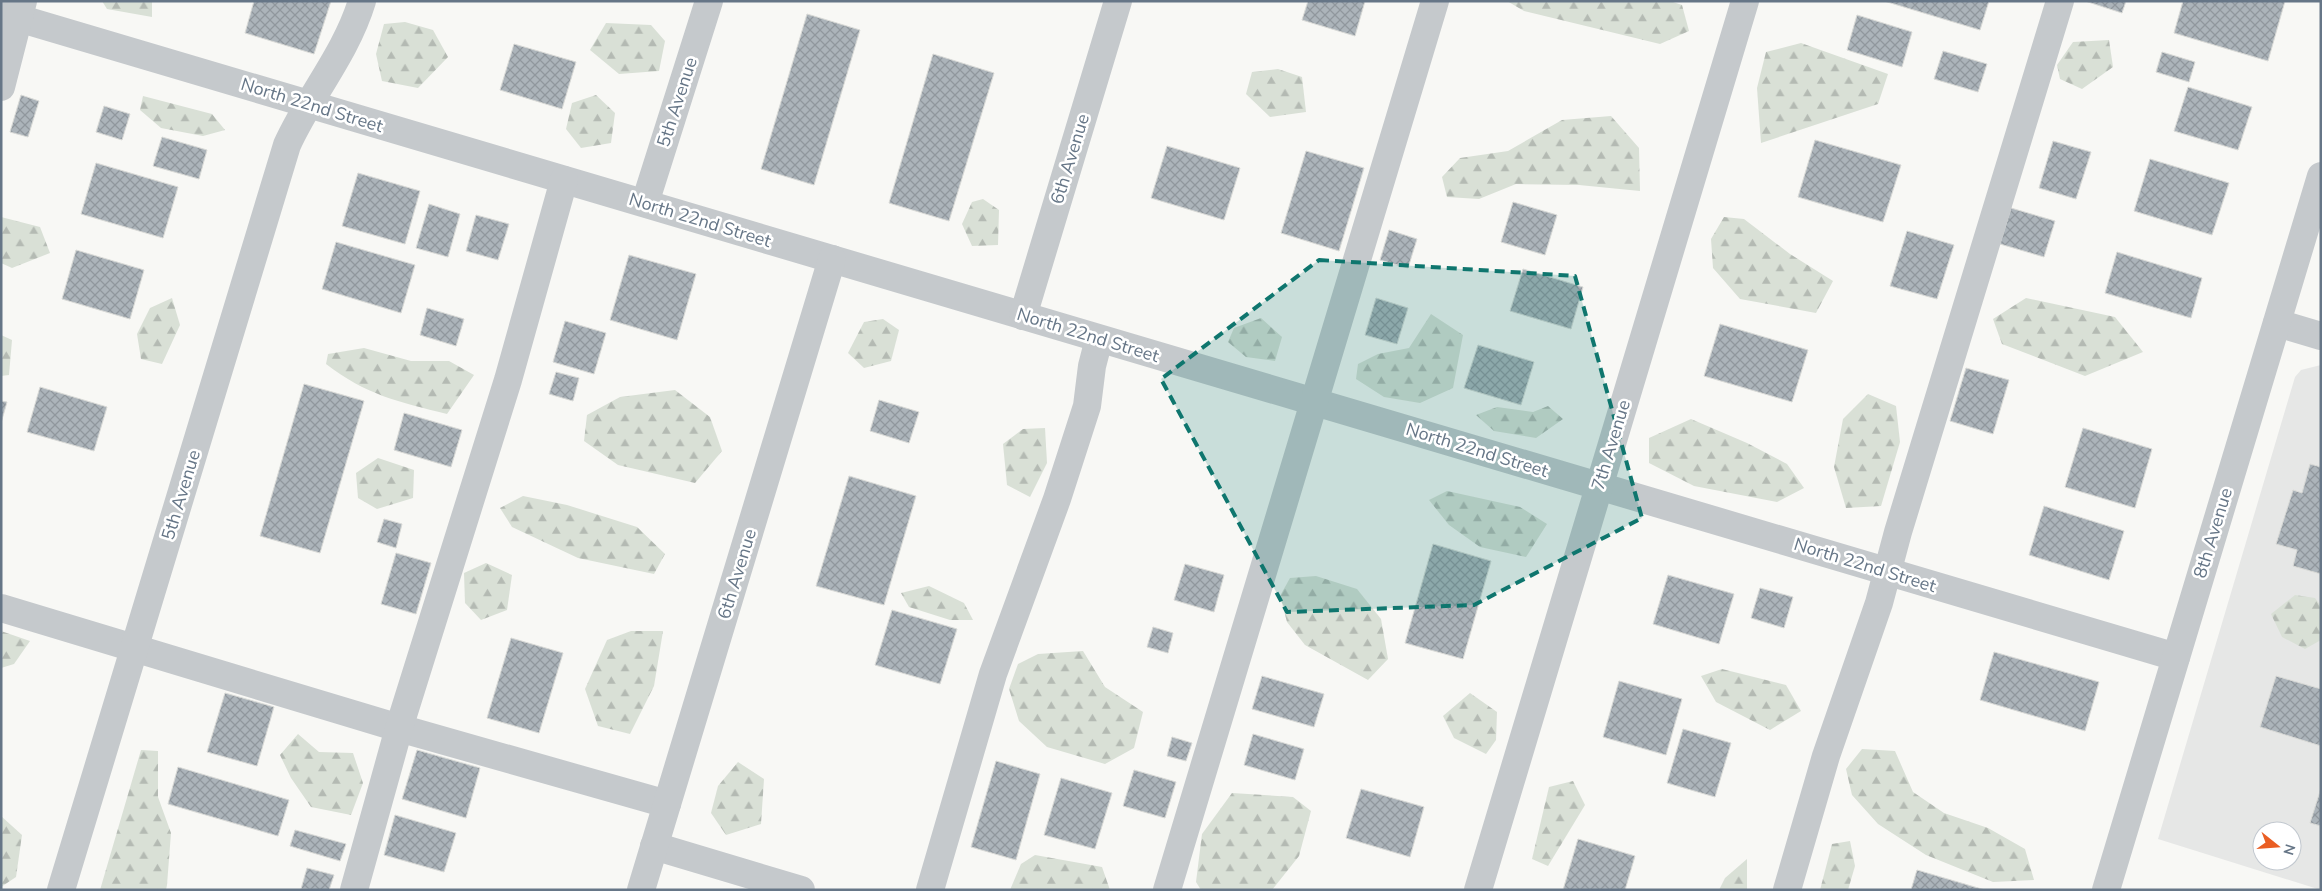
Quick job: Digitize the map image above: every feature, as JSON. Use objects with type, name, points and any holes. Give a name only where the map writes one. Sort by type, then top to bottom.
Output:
[{"type":"street","name":"5th Avenue","points":[[61,890],[287,145],[296,125],[310,104],[356,20],[362,1]]},
{"type":"street","name":"5th Avenue","points":[[645,203],[709,1]]},
{"type":"street","name":"6th Avenue","points":[[1023,316],[1118,1]]},
{"type":"street","points":[[1167,890],[1435,1]]},
{"type":"street","name":"7th Avenue","points":[[1478,890],[1745,1]]},
{"type":"street","points":[[1787,890],[1826,756],[1888,572],[1898,532],[2060,1]]},
{"type":"street","name":"North 22nd Street","points":[[15,11],[310,104],[564,180],[2176,657]]},
{"type":"street","points":[[1,87],[15,11]]},
{"type":"street","name":"8th Avenue","points":[[2106,890],[2321,176]]},
{"type":"street","points":[[354,890],[399,728],[508,380],[564,180]]},
{"type":"street","name":"6th Avenue","points":[[641,890],[832,259]]},
{"type":"street","points":[[2277,323],[2321,336]]},
{"type":"street","points":[[930,890],[993,674],[1057,499],[1087,406],[1092,366],[1100,339]]},
{"type":"street","points":[[1,608],[399,728],[667,804]]},
{"type":"street","points":[[654,846],[801,890]]},
{"type":"highlighted area","points":[[1319,260],[1575,276],[1642,518],[1474,605],[1287,612],[1161,379]]},
{"type":"shaded area","points":[[2321,365],[2321,890],[2260,871],[2302,871],[2302,821],[2252,821],[2252,868],[2158,839],[2295,377],[2301,370]]},
{"type":"green space","points":[[102,1],[152,1],[152,17],[107,9]]},
{"type":"green space","points":[[1507,1],[1670,1],[1682,5],[1689,31],[1660,44],[1524,11]]},
{"type":"green space","points":[[405,22],[433,30],[448,57],[418,88],[382,81],[376,54],[384,24]]},
{"type":"green space","points":[[606,23],[651,25],[665,41],[659,71],[619,74],[590,50]]},
{"type":"green space","points":[[2109,40],[2113,67],[2082,89],[2060,79],[2057,65],[2073,42]]},
{"type":"green space","points":[[1801,43],[1888,74],[1878,104],[1761,143],[1757,88],[1766,52]]},
{"type":"green space","points":[[1278,69],[1302,77],[1306,112],[1270,117],[1246,94],[1252,72]]},
{"type":"green space","points":[[596,95],[615,113],[611,143],[581,148],[566,129],[572,103]]},
{"type":"green space","points":[[143,96],[212,114],[225,130],[203,136],[161,128],[140,110]]},
{"type":"green space","points":[[1611,116],[1639,148],[1640,191],[1579,185],[1516,184],[1479,199],[1447,197],[1442,177],[1460,158],[1508,151],[1562,120]]},
{"type":"green space","points":[[983,199],[999,210],[998,245],[972,246],[962,224],[972,202]]},
{"type":"green space","points":[[1,217],[40,227],[50,253],[12,268],[1,263]]},
{"type":"green space","points":[[1724,217],[1744,219],[1790,254],[1833,281],[1816,313],[1740,299],[1713,268],[1711,239]]},
{"type":"green space","points":[[172,298],[180,325],[162,364],[141,359],[137,334],[150,308]]},
{"type":"green space","points":[[2026,298],[2115,317],[2143,352],[2085,376],[2002,344],[1993,319]]},
{"type":"green space","points":[[1431,314],[1463,335],[1453,388],[1420,403],[1384,397],[1356,379],[1358,364],[1378,354],[1409,348]]},
{"type":"green space","points":[[1261,318],[1282,337],[1275,361],[1246,357],[1228,342],[1234,328]]},
{"type":"green space","points":[[883,319],[899,330],[891,361],[864,368],[848,353],[864,322]]},
{"type":"green space","points":[[1,335],[12,340],[9,375],[1,376]]},
{"type":"green space","points":[[364,348],[411,361],[449,361],[474,375],[447,414],[398,401],[369,390],[341,375],[326,364],[328,354]]},
{"type":"green space","points":[[675,390],[710,417],[722,451],[695,483],[618,465],[584,441],[587,415],[620,397]]},
{"type":"green space","points":[[1868,394],[1896,406],[1900,442],[1881,506],[1846,508],[1834,467],[1843,419]]},
{"type":"green space","points":[[1548,406],[1563,419],[1536,438],[1494,431],[1476,415],[1497,407],[1533,412]]},
{"type":"green space","points":[[1691,419],[1747,443],[1787,464],[1804,488],[1777,502],[1694,486],[1649,463],[1649,438]]},
{"type":"green space","points":[[1045,428],[1047,463],[1030,497],[1007,485],[1003,444],[1023,429]]},
{"type":"green space","points":[[378,458],[414,470],[413,498],[377,509],[358,498],[356,473]]},
{"type":"green space","points":[[1447,491],[1520,507],[1547,524],[1526,557],[1480,547],[1449,525],[1429,500]]},
{"type":"green space","points":[[523,496],[567,505],[637,527],[665,554],[654,574],[578,558],[512,527],[500,508]]},
{"type":"green space","points":[[486,563],[512,575],[507,610],[481,620],[465,603],[464,573]]},
{"type":"green space","points":[[1316,576],[1357,589],[1381,619],[1388,659],[1368,680],[1305,645],[1287,622],[1280,596],[1290,578]]},
{"type":"green space","points":[[929,586],[964,603],[973,620],[950,620],[909,607],[901,593]]},
{"type":"green space","points":[[2295,595],[2315,598],[2321,606],[2321,640],[2305,649],[2282,637],[2271,614]]},
{"type":"green space","points":[[1,631],[30,641],[14,664],[1,668]]},
{"type":"green space","points":[[631,631],[663,631],[654,686],[630,734],[598,726],[585,689],[607,640]]},
{"type":"green space","points":[[1083,651],[1105,687],[1143,712],[1134,748],[1105,764],[1047,747],[1019,721],[1009,689],[1018,664],[1038,654]]},
{"type":"green space","points":[[1722,669],[1786,685],[1801,711],[1770,730],[1716,702],[1701,676]]},
{"type":"green space","points":[[1470,693],[1497,712],[1496,740],[1486,754],[1454,738],[1443,716]]},
{"type":"green space","points":[[298,734],[319,752],[353,753],[363,783],[351,815],[311,807],[291,778],[280,755]]},
{"type":"green space","points":[[1862,749],[1895,751],[1913,792],[1944,813],[1988,828],[2025,849],[2034,880],[1993,882],[1926,855],[1878,824],[1852,795],[1846,769]]},
{"type":"green space","points":[[141,750],[158,751],[158,797],[171,833],[166,890],[100,890]]},
{"type":"green space","points":[[738,762],[764,779],[761,824],[726,835],[711,813],[718,786]]},
{"type":"green space","points":[[1573,781],[1585,805],[1548,866],[1532,859],[1549,787]]},
{"type":"green space","points":[[1232,793],[1293,797],[1311,811],[1299,856],[1272,890],[1201,890],[1196,882],[1202,834]]},
{"type":"green space","points":[[1,816],[22,835],[16,877],[1,887]]},
{"type":"green space","points":[[1850,841],[1855,866],[1848,890],[1820,890],[1832,844]]},
{"type":"green space","points":[[1035,855],[1102,867],[1110,890],[1010,890],[1021,864]]},
{"type":"green space","points":[[1747,859],[1747,890],[1719,890],[1725,878]]},
{"type":"building","points":[[254,1],[331,1],[314,54],[245,33]]},
{"type":"building","points":[[1308,1],[1365,1],[1355,36],[1302,20]]},
{"type":"building","points":[[1884,1],[1989,1],[1980,30]]},
{"type":"building","points":[[2085,1],[2126,1],[2122,13]]},
{"type":"building","points":[[2183,1],[2285,1],[2268,61],[2174,33]]},
{"type":"building","points":[[807,14],[860,30],[814,185],[761,169]]},
{"type":"building","points":[[1857,15],[1912,32],[1902,67],[1847,50]]},
{"type":"building","points":[[514,44],[576,62],[562,109],[500,90]]},
{"type":"building","points":[[1943,51],[1987,64],[1978,92],[1934,79]]},
{"type":"building","points":[[2162,52],[2195,62],[2189,82],[2156,72]]},
{"type":"building","points":[[933,54],[994,73],[949,221],[889,203]]},
{"type":"building","points":[[2188,87],[2252,107],[2238,150],[2174,131]]},
{"type":"building","points":[[21,95],[39,101],[28,137],[10,132]]},
{"type":"building","points":[[104,106],[130,114],[122,140],[96,132]]},
{"type":"building","points":[[162,137],[207,150],[199,179],[153,166]]},
{"type":"building","points":[[1815,140],[1901,165],[1883,222],[1798,197]]},
{"type":"building","points":[[2053,141],[2091,152],[2076,199],[2039,188]]},
{"type":"building","points":[[1167,146],[1240,168],[1224,220],[1151,198]]},
{"type":"building","points":[[1306,151],[1364,168],[1339,251],[1281,233]]},
{"type":"building","points":[[2150,159],[2229,183],[2212,235],[2134,211]]},
{"type":"building","points":[[96,163],[178,187],[163,238],[81,214]]},
{"type":"building","points":[[358,173],[420,191],[405,244],[342,226]]},
{"type":"building","points":[[1513,202],[1557,215],[1545,255],[1501,242]]},
{"type":"building","points":[[429,204],[460,214],[448,257],[416,248]]},
{"type":"building","points":[[2011,208],[2055,221],[2044,257],[2000,244]]},
{"type":"building","points":[[476,215],[509,224],[498,260],[466,251]]},
{"type":"building","points":[[1389,230],[1417,239],[1408,268],[1380,260]]},
{"type":"building","points":[[1907,231],[1954,245],[1937,299],[1890,286]]},
{"type":"building","points":[[336,242],[415,265],[401,313],[322,289]]},
{"type":"building","points":[[76,250],[144,270],[130,319],[62,299]]},
{"type":"building","points":[[2117,252],[2202,278],[2191,318],[2105,293]]},
{"type":"building","points":[[629,255],[696,274],[677,340],[610,320]]},
{"type":"building","points":[[1523,269],[1583,287],[1571,329],[1510,311]]},
{"type":"building","points":[[1376,298],[1408,308],[1397,344],[1365,335]]},
{"type":"building","points":[[427,308],[464,319],[456,346],[420,335]]},
{"type":"building","points":[[565,321],[606,333],[594,374],[553,362]]},
{"type":"building","points":[[1720,324],[1808,350],[1792,402],[1704,376]]},
{"type":"building","points":[[1478,345],[1534,362],[1521,405],[1464,388]]},
{"type":"building","points":[[1966,368],[2009,380],[1993,434],[1950,421]]},
{"type":"building","points":[[556,372],[579,378],[573,401],[549,394]]},
{"type":"building","points":[[304,384],[364,401],[320,553],[260,536]]},
{"type":"building","points":[[40,387],[107,407],[94,451],[27,432]]},
{"type":"building","points":[[879,400],[919,412],[909,443],[870,431]]},
{"type":"building","points":[[1,401],[7,402],[1,423]]},
{"type":"building","points":[[404,413],[462,430],[451,467],[394,450]]},
{"type":"building","points":[[2083,428],[2152,449],[2135,508],[2065,487]]},
{"type":"building","points":[[2310,464],[2321,467],[2321,574],[2293,566],[2297,550],[2276,544],[2293,490],[2302,493]]},
{"type":"building","points":[[849,476],[916,496],[884,605],[816,586]]},
{"type":"building","points":[[2044,506],[2124,531],[2109,580],[2029,555]]},
{"type":"building","points":[[384,519],[402,524],[396,548],[377,542]]},
{"type":"building","points":[[1433,544],[1491,561],[1463,659],[1405,643]]},
{"type":"building","points":[[396,553],[431,563],[416,614],[381,604]]},
{"type":"building","points":[[1185,564],[1224,575],[1214,612],[1174,600]]},
{"type":"building","points":[[1668,575],[1734,594],[1719,644],[1653,624]]},
{"type":"building","points":[[1760,588],[1793,597],[1784,628],[1751,618]]},
{"type":"building","points":[[892,610],[957,629],[940,684],[875,665]]},
{"type":"building","points":[[1153,627],[1173,633],[1168,653],[1147,647]]},
{"type":"building","points":[[511,638],[563,653],[539,733],[487,718]]},
{"type":"building","points":[[1994,652],[2099,682],[2085,731],[1980,700]]},
{"type":"building","points":[[1262,676],[1324,694],[1314,727],[1252,709]]},
{"type":"building","points":[[2276,676],[2321,689],[2321,746],[2260,727]]},
{"type":"building","points":[[1619,681],[1682,699],[1666,755],[1603,737]]},
{"type":"building","points":[[225,693],[274,707],[257,766],[207,752]]},
{"type":"building","points":[[1683,729],[1731,743],[1715,797],[1667,783]]},
{"type":"building","points":[[1253,734],[1304,749],[1295,780],[1244,765]]},
{"type":"building","points":[[1172,737],[1192,743],[1186,761],[1167,756]]},
{"type":"building","points":[[417,750],[480,768],[466,818],[402,799]]},
{"type":"building","points":[[996,761],[1040,774],[1016,860],[971,847]]},
{"type":"building","points":[[178,767],[289,800],[278,836],[168,804]]},
{"type":"building","points":[[1134,770],[1176,782],[1165,818],[1123,806]]},
{"type":"building","points":[[1061,778],[1112,793],[1095,849],[1044,835]]},
{"type":"building","points":[[2321,788],[2321,826],[2310,823]]},
{"type":"building","points":[[1361,789],[1424,807],[1410,857],[1346,838]]},
{"type":"building","points":[[395,815],[456,833],[444,872],[384,855]]},
{"type":"building","points":[[295,830],[346,844],[340,861],[290,846]]},
{"type":"building","points":[[1578,839],[1635,856],[1625,890],[1563,890]]},
{"type":"building","points":[[307,868],[334,875],[329,890],[301,889]]},
{"type":"building","points":[[1917,870],[1985,890],[1911,890]]}]
